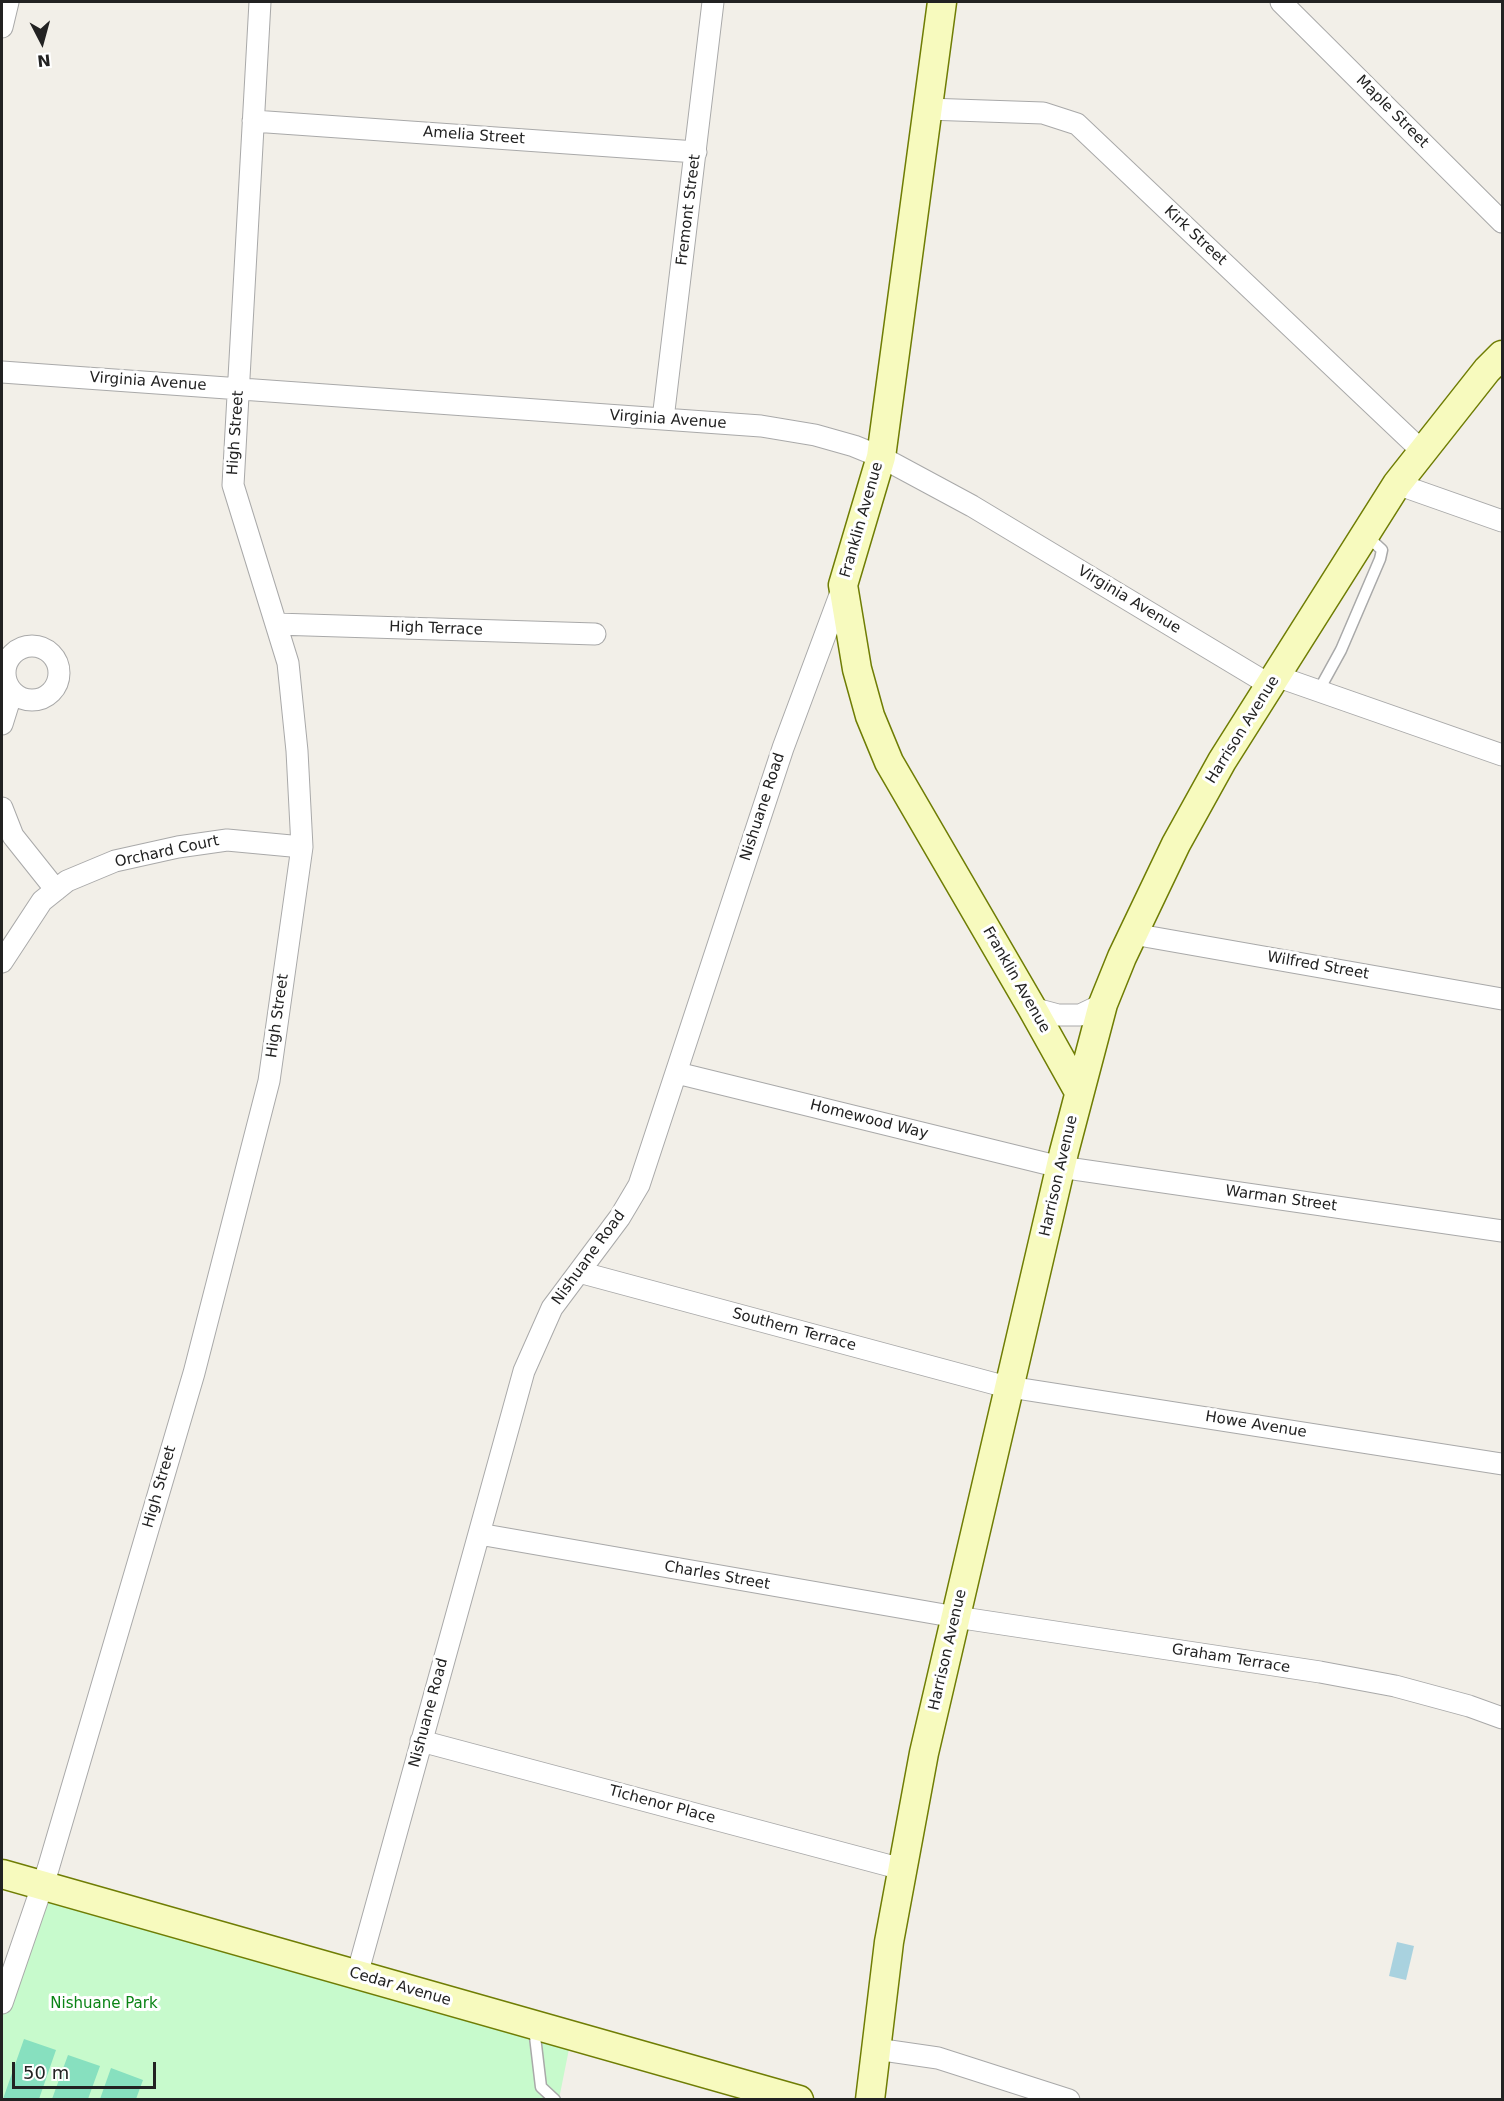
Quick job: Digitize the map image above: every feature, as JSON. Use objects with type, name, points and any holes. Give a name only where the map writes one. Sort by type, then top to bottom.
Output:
[{"type":"street","points":[[2,27],[8,2]]},
{"type":"street","name":"High Street","points":[[2,2003],[42,1886],[194,1373],[269,1081],[302,847],[297,751],[288,663],[233,485],[260,2]]},
{"type":"street","name":"Fremont Street","points":[[663,419],[713,2]]},
{"type":"street","name":"Franklin Avenue","points":[[942,2],[881,457],[843,585],[857,669],[870,716],[889,762],[1079,1092]]},
{"type":"street","name":"Maple Street","points":[[1281,2],[1503,222]]},
{"type":"street","name":"Kirk Street","points":[[927,109],[1043,113],[1077,124],[1422,451]]},
{"type":"street","name":"Amelia Street","points":[[253,121],[696,152]]},
{"type":"street","name":"Harrison Avenue","points":[[870,2100],[889,1942],[924,1753],[1060,1167],[1103,1004],[1176,844],[1222,761],[1397,484],[1487,370],[1503,355]]},
{"type":"street","name":"Virginia Avenue","points":[[2,372],[761,426],[815,435],[854,446],[881,457],[972,506],[1273,680],[1320,690],[1503,754]]},
{"type":"street","points":[[1397,484],[1503,521]]},
{"type":"street","name":"Nishuane Road","points":[[357,1975],[524,1371],[552,1308],[620,1217],[639,1185],[783,748],[843,585]]},
{"type":"street","name":"High Terrace","points":[[276,624],[595,634]]},
{"type":"street","points":[[2,724],[12,692]]},
{"type":"street","points":[[2,808],[13,836],[56,890]]},
{"type":"street","name":"Orchard Court","points":[[2,962],[42,901],[68,881],[115,861],[178,847],[227,840],[302,847]]},
{"type":"street","name":"Wilfred Street","points":[[1133,934],[1503,999]]},
{"type":"street","points":[[1032,1008],[1058,1015],[1080,1015],[1103,1004]]},
{"type":"street","name":"Homewood Way","points":[[676,1073],[1060,1167]]},
{"type":"street","name":"Warman Street","points":[[1060,1167],[1503,1231]]},
{"type":"street","name":"Southern Terrace","points":[[579,1272],[1009,1387]]},
{"type":"street","name":"Howe Avenue","points":[[1009,1387],[1503,1464]]},
{"type":"street","name":"Charles Street","points":[[478,1534],[956,1617]]},
{"type":"street","name":"Graham Terrace","points":[[956,1617],[1320,1672],[1395,1686],[1469,1706],[1503,1718]]},
{"type":"street","name":"Tichenor Place","points":[[422,1741],[902,1869]]},
{"type":"street","name":"Cedar Avenue","points":[[2,1874],[534,2025],[760,2094],[799,2100]]},
{"type":"street","points":[[876,2049],[938,2058],[1069,2100]]},
{"type":"lane","points":[[1320,690],[1341,650],[1380,559],[1382,550],[1364,534]]},
{"type":"lane","points":[[534,2025],[541,2087],[555,2100]]},
{"type":"green space","name":"Nishuane Park","points":[[42,1886],[570,2044],[559,2099],[2,2100],[2,1998]]},
{"type":"green space","points":[[24,2039],[56,2050],[39,2099],[3,2099]]},
{"type":"green space","points":[[68,2055],[100,2066],[88,2099],[52,2099]]},
{"type":"green space","points":[[111,2068],[143,2080],[136,2099],[100,2099]]},
{"type":"water","points":[[1397,1942],[1414,1946],[1406,1980],[1389,1976]]}]
